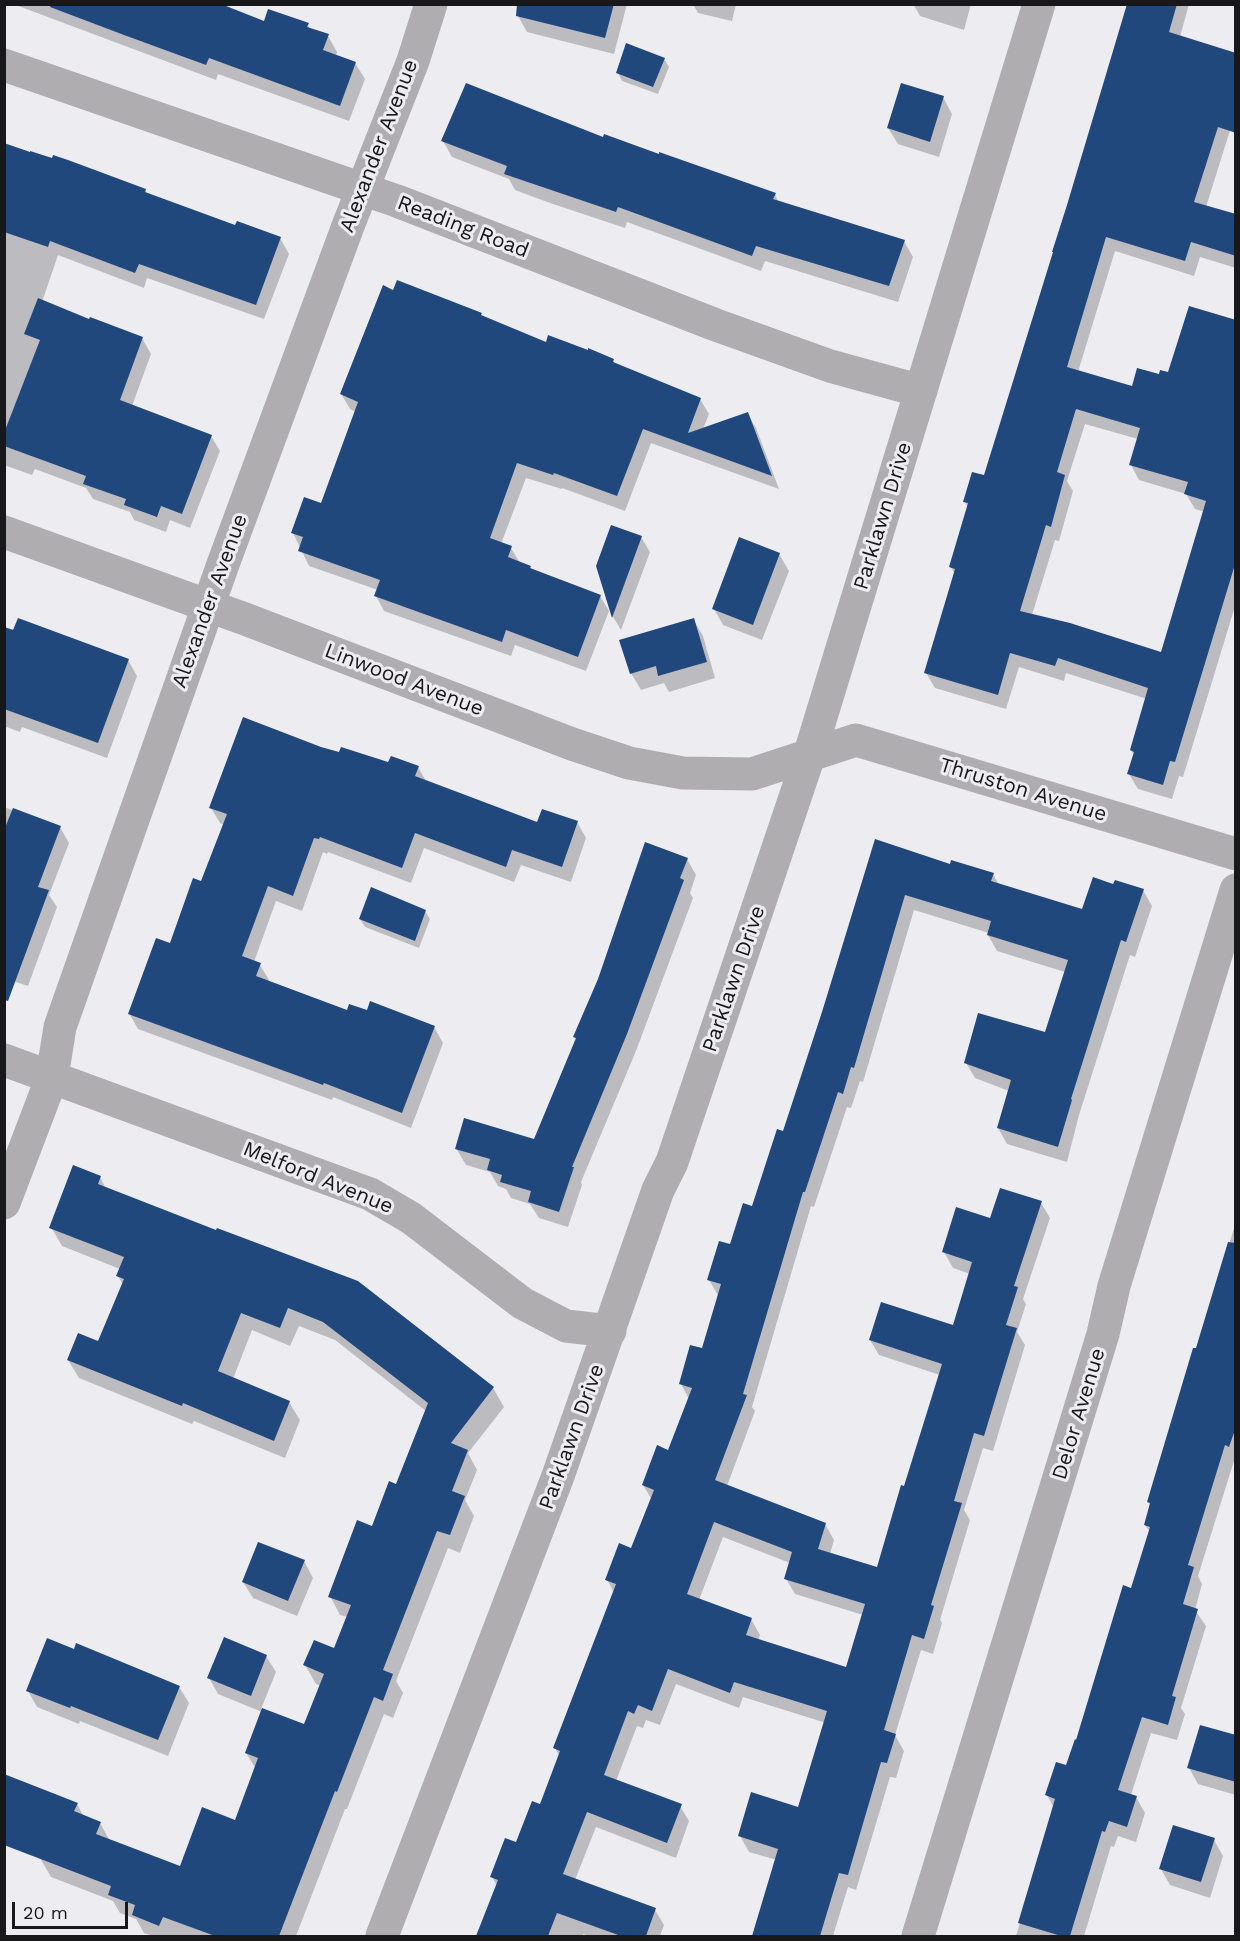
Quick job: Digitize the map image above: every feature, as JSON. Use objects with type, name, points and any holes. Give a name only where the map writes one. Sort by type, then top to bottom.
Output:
[{"type":"street","name":"Alexander Avenue","points":[[4,1203],[52,1077],[60,1027],[208,606],[413,61],[431,4]]},
{"type":"street","name":"Parklawn Drive","points":[[382,1936],[558,1476],[658,1190],[672,1162],[810,753],[1039,4]]},
{"type":"street","name":"Reading Road","points":[[4,65],[363,189],[716,325],[830,366],[921,390]]},
{"type":"street","name":"Linwood Avenue","points":[[4,532],[208,606],[572,744],[629,763],[683,772],[752,774],[810,753]]},
{"type":"street","name":"Thruston Avenue","points":[[810,753],[856,740],[1236,854]]},
{"type":"street","name":"Delor Avenue","points":[[918,1936],[1093,1369],[1114,1286],[1236,890]]},
{"type":"street","name":"Melford Avenue","points":[[4,1060],[370,1194],[411,1218],[522,1303],[566,1326],[610,1330]]},
{"type":"building","points":[[51,4],[221,4],[264,21],[268,9],[309,23],[307,27],[329,34],[323,50],[356,62],[340,106],[209,58],[206,65],[50,7]]},
{"type":"building","points":[[517,4],[614,4],[605,38],[516,16]]},
{"type":"building","points":[[1127,4],[1177,4],[1169,32],[1236,53],[1236,133],[1218,127],[1194,202],[1236,214],[1236,256],[1191,242],[1185,261],[1106,237],[1067,367],[1132,386],[1137,368],[1159,374],[1160,370],[1168,372],[1189,306],[1236,320],[1236,561],[1175,762],[1170,761],[1163,785],[1127,774],[1134,752],[1130,750],[1148,688],[1058,658],[1055,666],[1010,653],[998,695],[924,673],[955,569],[949,567],[968,503],[963,502],[972,472],[984,475]],"holes":[[[1076,409],[1140,428],[1129,465],[1188,482],[1184,494],[1206,501],[1161,652],[1070,623],[1020,611],[1046,525],[1051,527],[1065,475],[1057,472]]]},
{"type":"building","points":[[626,43],[665,58],[653,87],[616,73]]},
{"type":"building","points":[[466,83],[603,137],[604,134],[776,193],[773,199],[905,240],[889,286],[756,246],[752,256],[618,207],[616,212],[504,174],[507,166],[441,141]]},
{"type":"building","points":[[901,83],[944,96],[930,142],[887,128]]},
{"type":"building","points":[[4,143],[52,158],[53,155],[68,160],[146,189],[145,192],[235,225],[237,221],[281,237],[256,305],[139,264],[135,273],[50,241],[48,247],[4,232]]},
{"type":"building","points":[[397,280],[482,313],[481,315],[546,342],[548,335],[588,350],[588,348],[614,359],[613,362],[701,398],[688,433],[748,412],[772,476],[643,429],[617,496],[554,473],[553,475],[517,463],[490,538],[512,546],[508,557],[531,566],[530,568],[601,595],[578,657],[506,630],[502,642],[374,596],[380,580],[298,551],[303,537],[291,533],[304,497],[321,503],[358,402],[340,394],[383,285],[393,290]]},
{"type":"building","points":[[38,298],[89,319],[90,317],[143,337],[120,400],[212,435],[182,514],[161,506],[157,517],[124,505],[126,499],[83,484],[86,476],[4,446],[4,433],[40,340],[24,334]]},
{"type":"building","points":[[611,525],[642,536],[612,618],[596,566]]},
{"type":"building","points":[[739,537],[780,553],[753,625],[712,609]]},
{"type":"building","points":[[18,618],[129,659],[98,743],[4,709],[4,627],[13,630]]},
{"type":"building","points":[[694,618],[707,662],[658,676],[656,666],[630,674],[619,640]]},
{"type":"building","points":[[243,717],[321,747],[339,752],[341,747],[388,762],[391,756],[419,766],[415,776],[537,822],[542,809],[578,821],[562,867],[512,850],[506,867],[415,833],[402,868],[320,837],[319,839],[314,838],[293,896],[268,886],[242,956],[261,963],[256,976],[347,1010],[349,1004],[367,1010],[370,1001],[435,1026],[402,1113],[128,1014],[156,938],[170,943],[193,878],[201,881],[227,814],[209,808]]},
{"type":"building","points":[[13,808],[61,826],[38,887],[49,890],[8,1001],[4,1000],[4,830]]},
{"type":"building","points":[[875,839],[950,864],[951,860],[994,873],[991,881],[1082,909],[1093,877],[1113,884],[1115,880],[1144,889],[1126,942],[1121,940],[1058,1147],[997,1128],[1011,1080],[964,1063],[978,1013],[1045,1032],[1068,960],[987,935],[991,921],[905,895],[854,1068],[851,1067],[843,1094],[838,1092],[805,1192],[803,1192],[743,1394],[747,1395],[715,1480],[826,1523],[818,1549],[877,1567],[901,1485],[904,1486],[942,1364],[869,1340],[881,1302],[953,1325],[972,1262],[942,1252],[956,1207],[990,1218],[1000,1188],[1042,1201],[1014,1286],[1018,1287],[1006,1325],[1017,1328],[984,1436],[974,1433],[954,1501],[962,1503],[931,1605],[934,1606],[924,1639],[912,1635],[884,1730],[896,1734],[887,1763],[881,1762],[848,1875],[839,1873],[820,1936],[752,1936],[778,1849],[738,1836],[751,1792],[798,1807],[827,1711],[734,1682],[730,1693],[668,1669],[652,1711],[638,1705],[634,1714],[628,1711],[604,1775],[682,1804],[667,1843],[587,1812],[563,1874],[656,1908],[646,1936],[621,1936],[557,1913],[548,1936],[476,1936],[498,1880],[490,1877],[505,1838],[516,1842],[532,1801],[540,1804],[560,1751],[553,1748],[616,1584],[605,1580],[619,1543],[631,1548],[654,1490],[642,1485],[657,1445],[668,1450],[692,1388],[679,1384],[690,1345],[702,1348],[721,1284],[707,1280],[719,1241],[730,1244],[743,1203],[752,1206],[777,1129],[783,1131]],"holes":[[[714,1522],[792,1552],[784,1579],[865,1604],[846,1667],[746,1635],[752,1618],[687,1594]]]},
{"type":"building","points":[[645,842],[688,858],[680,878],[684,880],[627,1034],[572,1167],[574,1167],[559,1212],[528,1202],[531,1191],[500,1182],[502,1175],[487,1170],[490,1159],[455,1149],[464,1118],[534,1139],[576,1038],[573,1037],[598,979]]},
{"type":"building","points":[[371,887],[426,910],[415,941],[359,919]]},
{"type":"building","points":[[73,1165],[101,1176],[98,1184],[216,1230],[217,1228],[358,1281],[494,1387],[451,1443],[468,1450],[452,1491],[465,1496],[450,1535],[437,1531],[383,1670],[393,1674],[383,1701],[374,1697],[279,1936],[215,1936],[163,1917],[159,1926],[132,1915],[135,1905],[108,1895],[111,1886],[4,1845],[4,1774],[78,1803],[74,1811],[101,1822],[96,1834],[180,1866],[202,1807],[235,1820],[258,1758],[245,1753],[262,1708],[304,1724],[324,1674],[303,1665],[314,1640],[334,1648],[351,1605],[328,1597],[357,1520],[372,1526],[389,1481],[396,1484],[428,1403],[323,1322],[288,1308],[280,1328],[241,1313],[218,1371],[290,1401],[274,1441],[183,1403],[182,1406],[67,1360],[78,1333],[98,1341],[124,1279],[116,1276],[124,1257],[49,1228]]},
{"type":"building","points":[[1228,1242],[1236,1243],[1236,1427],[1229,1447],[1225,1445],[1188,1565],[1194,1567],[1183,1604],[1198,1609],[1172,1696],[1176,1697],[1168,1725],[1142,1717],[1118,1790],[1137,1796],[1127,1827],[1109,1821],[1105,1832],[1102,1831],[1070,1936],[1061,1936],[1018,1923],[1055,1799],[1045,1795],[1056,1762],[1066,1765],[1076,1740],[1123,1585],[1131,1588],[1150,1527],[1144,1525],[1150,1503],[1147,1502],[1193,1348],[1196,1348]]},
{"type":"building","points":[[258,1542],[305,1560],[288,1601],[242,1582]]},
{"type":"building","points":[[224,1637],[267,1655],[251,1696],[207,1678]]},
{"type":"building","points":[[47,1638],[74,1649],[76,1643],[180,1686],[158,1740],[26,1691]]},
{"type":"building","points":[[1200,1725],[1236,1735],[1236,1782],[1187,1768]]},
{"type":"building","points":[[1173,1825],[1215,1838],[1201,1882],[1159,1869]]}]
